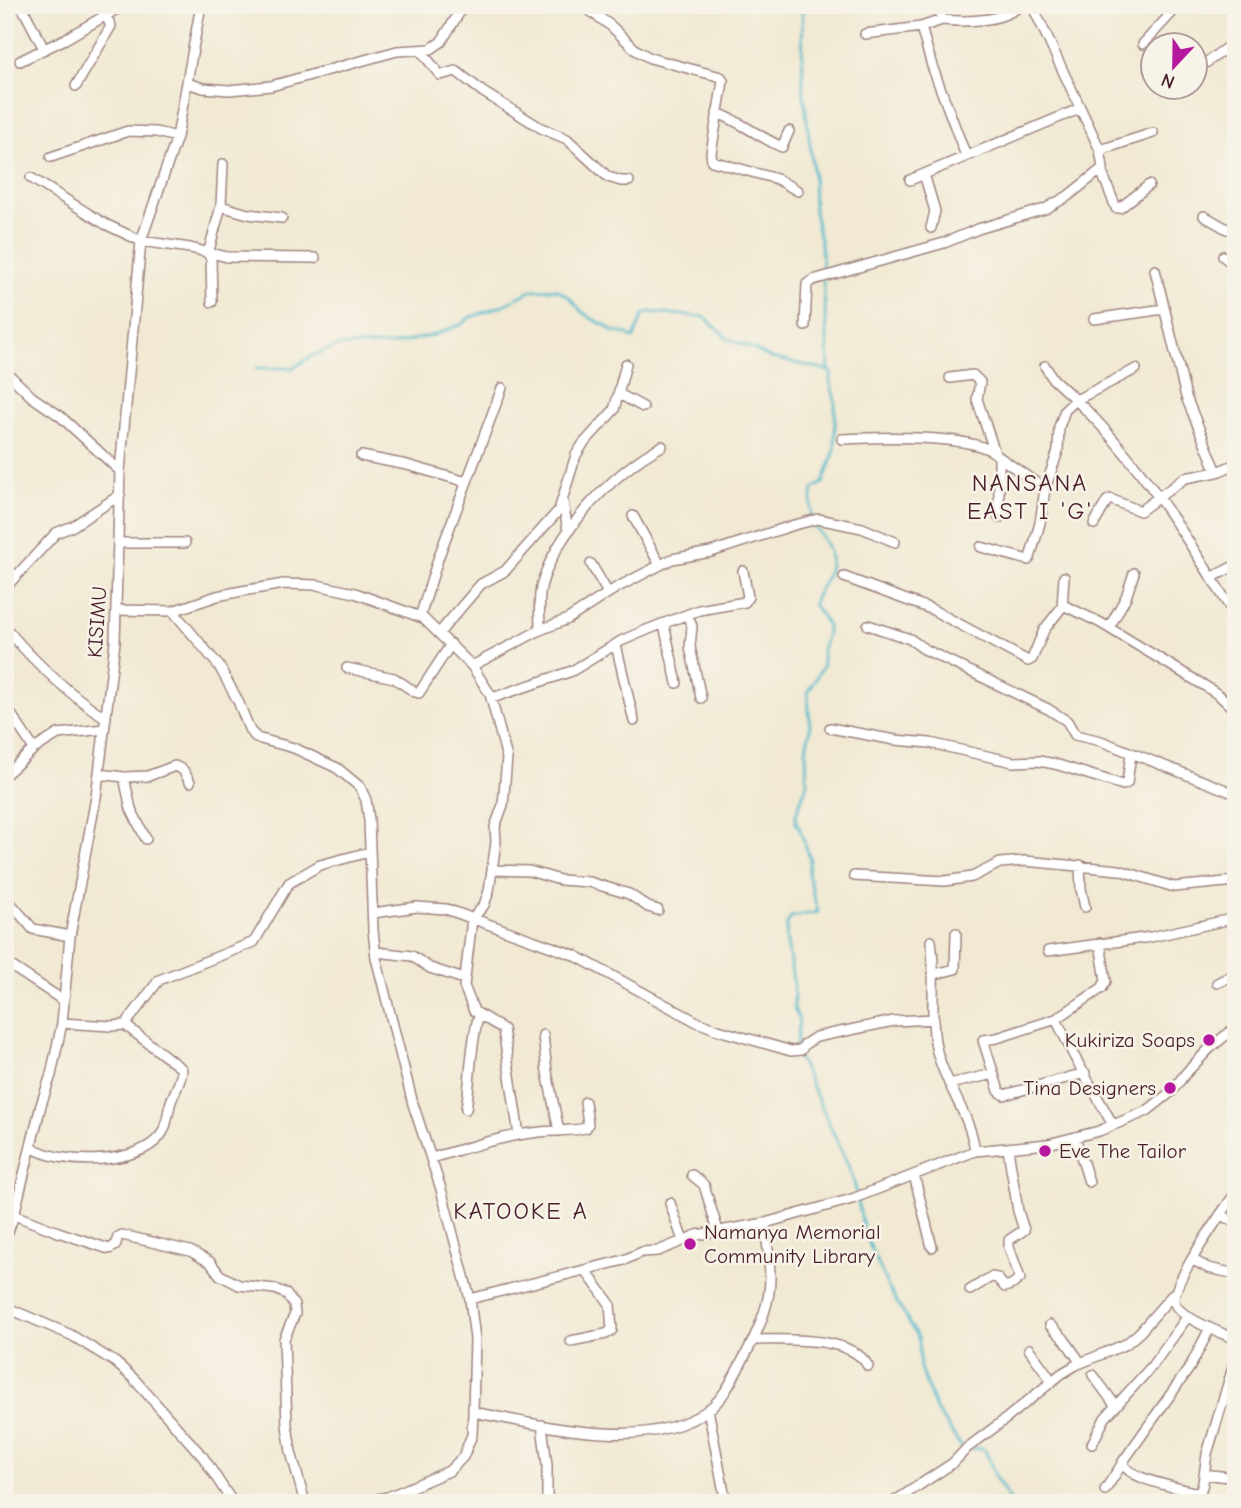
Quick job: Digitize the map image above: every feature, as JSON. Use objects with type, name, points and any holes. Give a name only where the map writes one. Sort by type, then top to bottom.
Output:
[{"type":"street","points":[[21,5],[44,49]]},
{"type":"street","points":[[20,61],[115,10],[132,5]]},
{"type":"street","name":"KISIMU","points":[[5,1240],[32,1147],[62,1023],[70,936],[86,857],[106,718],[116,610],[121,471],[141,241],[177,137],[201,5]]},
{"type":"street","points":[[187,83],[203,88],[229,90],[271,86],[397,51],[431,49],[441,42],[464,5]]},
{"type":"street","points":[[582,5],[611,26],[636,50],[650,58],[721,77],[723,81],[712,161],[777,179],[798,191]]},
{"type":"street","points":[[938,5],[942,20]]},
{"type":"street","points":[[865,34],[921,27],[942,20],[1002,17],[1021,5]]},
{"type":"street","points":[[805,326],[807,284],[1045,209],[1068,196],[1101,170],[1103,165],[1100,150],[1032,5]]},
{"type":"street","points":[[1154,32],[1179,5]]},
{"type":"street","points":[[76,86],[111,26],[106,16]]},
{"type":"street","points":[[921,27],[932,66],[967,156]]},
{"type":"street","points":[[1210,59],[1236,41]]},
{"type":"street","points":[[421,51],[440,75],[456,71],[483,92],[541,128],[567,139],[608,177],[629,181]]},
{"type":"street","points":[[910,180],[1079,109]]},
{"type":"street","points":[[717,113],[732,118],[764,139],[782,147],[789,131]]},
{"type":"street","points":[[51,157],[128,131],[156,132],[177,137]]},
{"type":"street","points":[[1100,150],[1153,132]]},
{"type":"street","points":[[212,302],[211,258],[208,254],[221,206],[223,164]]},
{"type":"street","points":[[1101,170],[1116,208],[1120,208],[1149,185]]},
{"type":"street","points":[[923,174],[935,211],[931,228]]},
{"type":"street","points":[[31,178],[106,224],[141,241],[228,257],[315,258]]},
{"type":"street","points":[[221,206],[248,214],[282,218]]},
{"type":"street","points":[[1204,216],[1227,229],[1236,228]]},
{"type":"street","points":[[1223,257],[1236,267]]},
{"type":"street","points":[[1155,270],[1186,397],[1217,472]]},
{"type":"street","points":[[1094,319],[1164,309]]},
{"type":"street","points":[[440,632],[481,584],[505,571],[559,510],[576,455],[614,410],[626,365]]},
{"type":"street","points":[[1045,366],[1053,379],[1117,443],[1158,498],[1236,617]]},
{"type":"street","points":[[981,547],[1028,560],[1040,523],[1045,489],[1058,451],[1059,427],[1065,410],[1076,400],[1136,369]]},
{"type":"street","points":[[6,373],[121,471]]},
{"type":"street","points":[[950,378],[973,376],[981,382],[977,400],[996,454],[999,519]]},
{"type":"street","points":[[420,617],[439,555],[502,388]]},
{"type":"street","points":[[619,394],[643,407]]},
{"type":"street","points":[[842,439],[887,436],[974,444],[996,454],[1045,489]]},
{"type":"street","points":[[540,630],[541,589],[545,575],[568,531],[621,474],[645,455],[662,446]]},
{"type":"street","points":[[361,456],[407,465],[467,482]]},
{"type":"street","points":[[1094,524],[1104,504],[1110,499],[1140,512],[1185,478],[1217,472],[1236,464]]},
{"type":"street","points":[[5,588],[55,533],[73,526],[120,495]]},
{"type":"street","points":[[563,497],[568,531]]},
{"type":"street","points":[[633,516],[660,565]]},
{"type":"street","points":[[472,666],[540,630],[568,619],[608,593],[672,559],[711,552],[814,520],[862,528],[894,542]]},
{"type":"street","points":[[118,543],[185,543]]},
{"type":"street","points":[[591,564],[608,593]]},
{"type":"street","points":[[1211,578],[1236,565]]},
{"type":"street","points":[[492,698],[572,671],[649,629],[699,610],[748,600],[743,571]]},
{"type":"street","points":[[1109,628],[1134,573]]},
{"type":"street","points":[[844,577],[932,609],[1028,661],[1032,659],[1044,630],[1062,607],[1064,577]]},
{"type":"street","points":[[116,610],[173,611],[217,596],[284,584],[317,585],[355,593],[420,617],[440,632],[472,666],[492,698],[507,758],[503,805],[495,827],[496,842],[487,898],[472,919],[464,986],[469,1002],[479,1014],[503,1030],[519,1135]]},
{"type":"street","points":[[1062,607],[1109,628],[1213,692],[1236,711]]},
{"type":"street","points":[[173,611],[219,666],[238,701],[250,732],[257,738],[312,755],[347,775],[360,787],[366,800],[376,952],[406,1078],[462,1262],[470,1299],[475,1339],[472,1435],[463,1457],[449,1471],[389,1500],[357,1503]]},
{"type":"street","points":[[687,615],[692,626],[690,647],[701,698]]},
{"type":"street","points":[[664,625],[677,683]]},
{"type":"street","points":[[868,625],[910,639],[925,649],[1048,709],[1067,721],[1075,735],[1101,741],[1236,794]]},
{"type":"street","points":[[5,627],[48,675],[78,700],[106,718]]},
{"type":"street","points":[[347,668],[394,678],[419,693],[451,644]]},
{"type":"street","points":[[616,645],[634,720]]},
{"type":"street","points":[[5,705],[34,749]]},
{"type":"street","points":[[830,728],[895,740],[930,743],[1013,762],[1039,761],[1055,764],[1123,785],[1127,783],[1131,754]]},
{"type":"street","points":[[5,775],[34,749],[58,734],[104,729]]},
{"type":"street","points":[[99,774],[148,776],[175,766],[183,771],[190,782]]},
{"type":"street","points":[[124,777],[131,810],[146,839]]},
{"type":"street","points":[[125,1025],[159,980],[254,942],[289,883],[320,865],[369,852]]},
{"type":"street","points":[[854,876],[945,881],[972,877],[1007,862],[1037,862],[1119,870],[1174,887],[1236,881]]},
{"type":"street","points":[[1080,865],[1085,907]]},
{"type":"street","points":[[492,870],[528,871],[560,880],[589,882],[629,894],[648,907],[658,910]]},
{"type":"street","points":[[5,897],[33,929],[70,936]]},
{"type":"street","points":[[373,913],[432,906],[472,919],[574,955],[698,1022],[796,1051],[816,1037],[894,1021],[934,1020]]},
{"type":"street","points":[[1048,951],[1151,937],[1236,918]]},
{"type":"street","points":[[934,974],[955,969],[956,933]]},
{"type":"street","points":[[931,941],[936,1050],[944,1078],[972,1137],[975,1151]]},
{"type":"street","points":[[1085,1073],[1007,1095],[999,1091],[983,1040],[1056,1019],[1105,985],[1100,943]]},
{"type":"street","points":[[376,952],[412,956],[430,968],[464,978]]},
{"type":"street","points":[[5,962],[64,1000]]},
{"type":"street","points":[[1217,983],[1231,976],[1236,978]]},
{"type":"street","points":[[466,1110],[472,1040],[479,1014]]},
{"type":"street","points":[[1056,1019],[1113,1125]]},
{"type":"street","points":[[32,1147],[41,1153],[92,1161],[145,1148],[159,1138],[165,1129],[169,1106],[182,1069],[125,1025],[62,1023]]},
{"type":"street","points":[[470,1299],[624,1260],[642,1252],[658,1251],[697,1235],[765,1223],[856,1198],[975,1151],[1008,1149],[1075,1137],[1113,1125],[1147,1111],[1171,1092],[1185,1073],[1236,1027]]},
{"type":"street","points":[[543,1035],[547,1072],[559,1131]]},
{"type":"street","points":[[949,1084],[994,1074]]},
{"type":"street","points":[[431,1158],[519,1135],[569,1132],[588,1126],[585,1102]]},
{"type":"street","points":[[1075,1137],[1089,1182]]},
{"type":"street","points":[[970,1290],[991,1277],[1005,1287],[1020,1278],[1009,1240],[1024,1230],[1018,1211],[1008,1149]]},
{"type":"street","points":[[692,1175],[704,1185],[718,1231]]},
{"type":"street","points":[[914,1175],[932,1247]]},
{"type":"street","points":[[892,1503],[946,1467],[1052,1381],[1082,1363],[1126,1344],[1140,1332],[1174,1293],[1236,1192]]},
{"type":"street","points":[[670,1203],[683,1241]]},
{"type":"street","points":[[14,1214],[109,1249],[122,1235],[190,1251],[210,1262],[220,1275],[239,1285],[275,1289],[286,1294],[294,1305],[295,1314],[284,1339],[287,1425],[291,1452],[305,1503]]},
{"type":"street","points":[[1220,1215],[1236,1222]]},
{"type":"street","points":[[473,1412],[565,1431],[610,1434],[636,1433],[682,1422],[708,1409],[728,1388],[754,1340],[768,1298],[765,1223]]},
{"type":"street","points":[[1192,1260],[1208,1268],[1236,1274]]},
{"type":"street","points":[[571,1341],[606,1334],[612,1330],[610,1304],[585,1270]]},
{"type":"street","points":[[1174,1293],[1176,1307],[1188,1316],[1236,1339]]},
{"type":"street","points":[[5,1307],[71,1335],[115,1362],[134,1379],[203,1457],[233,1503]]},
{"type":"street","points":[[1092,1444],[1104,1418],[1152,1367],[1188,1316]]},
{"type":"street","points":[[1050,1325],[1082,1363]]},
{"type":"street","points":[[1105,1490],[1150,1420],[1197,1356],[1210,1328]]},
{"type":"street","points":[[754,1340],[819,1340],[863,1357],[868,1366]]},
{"type":"street","points":[[1029,1349],[1052,1381]]},
{"type":"street","points":[[1122,1464],[1130,1471],[1166,1487],[1182,1488],[1198,1498],[1207,1454],[1236,1357]]},
{"type":"street","points":[[1093,1375],[1115,1405]]},
{"type":"street","points":[[708,1409],[726,1503]]},
{"type":"street","points":[[542,1425],[547,1465],[547,1503]]},
{"type":"street","points":[[1204,1474],[1236,1478]]},
{"type":"waterway","points":[[802,5],[803,87],[813,170],[814,211],[823,273]]},
{"type":"waterway","points":[[796,1048],[799,1021],[794,1008],[794,986],[786,937],[787,924],[791,917],[818,912],[808,874],[810,859],[796,823],[796,814],[807,784],[806,750],[810,728],[808,692],[823,666],[822,651],[827,633],[827,624],[813,604],[830,565],[828,548],[813,523],[811,506],[813,489],[823,483],[835,450],[835,400],[830,381],[832,374],[829,369],[823,280]]},
{"type":"waterway","points":[[256,368],[293,368],[312,356],[338,346],[392,345],[434,335],[532,290],[556,289],[594,320],[612,331],[628,334],[631,338],[634,338],[643,315],[649,312],[705,317],[727,338],[770,358],[829,372]]},
{"type":"waterway","points":[[797,1054],[848,1165],[864,1232],[888,1287],[919,1340],[920,1368],[936,1410],[963,1449]]},
{"type":"waterway","points":[[973,1449],[985,1450],[997,1480],[1012,1503]]},
{"type":"place","name":"Kukiriza Soaps","points":[[1209,1040]]},
{"type":"place","name":"Tina Designers","points":[[1170,1088]]},
{"type":"place","name":"Eve The Tailor","points":[[1045,1151]]},
{"type":"place","name":"Namanya Memorial Community Library","points":[[690,1244]]},
{"type":"district","name":"NANSANA EAST I 'G'","points":[[1030,497]]},
{"type":"district","name":"KATOOKE A","points":[[521,1211]]}]
